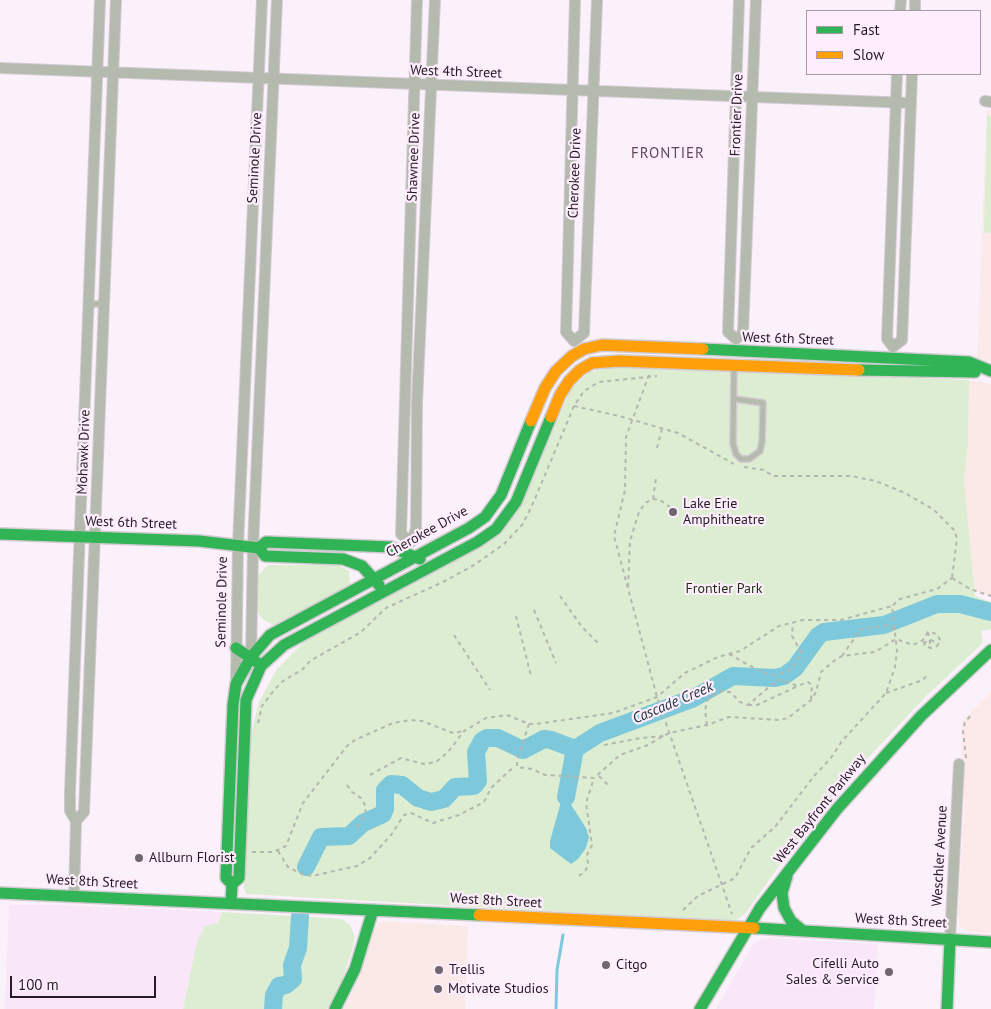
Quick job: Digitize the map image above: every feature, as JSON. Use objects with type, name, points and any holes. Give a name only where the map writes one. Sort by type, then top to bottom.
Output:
[{"type":"main road","name":"West 6th Street","points":[[580,352],[602,345],[735,352],[893,352],[970,362],[990,371]]},
{"type":"main road","name":"Cherokee Drive","points":[[236,684],[251,656],[270,635],[469,528],[491,510],[505,486],[545,388],[556,371],[580,352]]},
{"type":"main road","name":"West 6th Street","points":[[583,368],[603,361],[619,361],[891,371],[990,371]]},
{"type":"main road","points":[[236,648],[251,656],[261,666],[284,645],[482,539],[503,521],[518,498],[560,395],[569,381],[583,368]]},
{"type":"main road","name":"West 6th Street","points":[[0,534],[80,536],[238,545],[256,548],[265,556],[352,561],[366,569],[374,578]]},
{"type":"main road","name":"West 6th Street","points":[[256,548],[266,542],[391,547],[416,556],[428,568]]},
{"type":"main road","points":[[374,578],[383,592]]},
{"type":"main road","name":"West Bayfront Parkway","points":[[700,1009],[747,928],[845,799],[886,753],[951,686],[991,650]]},
{"type":"main road","name":"Seminole Drive","points":[[231,903],[232,884],[239,878],[246,700],[261,666]]},
{"type":"main road","name":"Seminole Drive","points":[[232,884],[226,878],[226,841],[233,705],[236,684]]},
{"type":"main road","points":[[789,871],[782,893],[784,908],[791,921],[803,931]]},
{"type":"main road","name":"West 8th Street","points":[[0,893],[747,928],[991,942]]},
{"type":"main road","points":[[335,1009],[355,969],[373,910]]},
{"type":"main road","name":"Weschler Avenue","points":[[947,1009],[950,939]]},
{"type":"street","name":"Mohawk Drive","points":[[74,896],[76,821],[70,811],[88,304],[99,72],[100,0]]},
{"type":"street","name":"Mohawk Drive","points":[[76,821],[84,812],[116,0]]},
{"type":"street","name":"Seminole Drive","points":[[236,684],[238,545],[257,77],[262,0]]},
{"type":"street","name":"Seminole Drive","points":[[251,656],[277,0]]},
{"type":"street","name":"Shawnee Drive","points":[[416,556],[411,542],[400,534],[417,0]]},
{"type":"street","name":"Shawnee Drive","points":[[411,542],[416,529],[417,403],[435,0]]},
{"type":"street","name":"Cherokee Drive","points":[[575,0],[566,332],[580,352],[583,368]]},
{"type":"street","name":"Cherokee Drive","points":[[574,341],[584,333],[597,0]]},
{"type":"street","name":"Frontier Drive","points":[[736,339],[728,332],[739,0]]},
{"type":"street","name":"Frontier Drive","points":[[734,365],[736,339],[743,332],[756,0]]},
{"type":"street","name":"West 4th Street","points":[[0,68],[911,103]]},
{"type":"street","points":[[891,371],[893,352],[887,339],[897,75]]},
{"type":"street","points":[[893,352],[902,340],[912,75]]},
{"type":"street","name":"Weschler Avenue","points":[[950,939],[962,765]]},
{"type":"lane","points":[[731,230],[746,231]]},
{"type":"lane","points":[[891,240],[905,240]]},
{"type":"lane","points":[[88,304],[104,304]]},
{"type":"lane","points":[[407,314],[421,314]]},
{"type":"lane","points":[[248,317],[263,317]]},
{"type":"lane","points":[[734,365],[733,443],[736,454],[741,459],[749,459],[760,451],[763,403],[735,399]]},
{"type":"lane","points":[[74,690],[88,691]]},
{"type":"path","points":[[649,376],[631,421],[624,450],[624,490],[614,536],[656,697],[732,914]]},
{"type":"path","points":[[370,775],[401,758],[424,764],[436,762],[448,752],[464,732],[486,718],[497,716],[516,718],[529,724],[613,713],[656,697],[685,673],[728,654],[740,651],[779,626],[819,618],[841,620],[892,606],[900,599],[937,589],[952,578],[957,538],[954,530],[934,510],[905,493],[876,481],[851,476],[773,476],[764,470],[735,464],[702,444],[662,429],[619,416],[574,406]]},
{"type":"path","points":[[657,448],[662,429]]},
{"type":"path","points":[[653,499],[656,478]]},
{"type":"path","points":[[628,589],[632,532],[645,503],[653,499],[660,500],[670,507]]},
{"type":"path","points":[[952,578],[970,589],[991,596]]},
{"type":"path","points":[[560,596],[582,627],[600,645]]},
{"type":"path","points":[[683,910],[698,896],[722,886],[735,878],[751,848],[776,827],[814,776],[831,758],[842,741],[886,693],[895,666],[896,631],[892,606]]},
{"type":"path","points":[[262,706],[283,681],[303,669],[310,661],[361,632],[386,608]]},
{"type":"path","points":[[534,610],[556,663]]},
{"type":"path","points":[[516,616],[531,676]]},
{"type":"path","points":[[728,654],[763,673],[775,675],[786,672],[792,668],[802,654],[792,636],[793,622]]},
{"type":"path","points":[[278,851],[288,867],[302,874],[312,876],[357,866],[370,858],[391,835],[404,815],[411,813],[433,823],[459,815],[484,802],[491,788],[510,770],[517,767],[532,769],[545,776],[594,778],[599,776],[620,756],[648,745],[669,733],[707,726],[729,718],[780,720],[795,714],[811,700],[816,692],[821,672],[827,665],[842,656],[860,630],[888,625],[896,631]]},
{"type":"path","points":[[923,641],[928,632]]},
{"type":"path","points":[[928,632],[931,648]]},
{"type":"path","points":[[928,632],[938,634],[939,644]]},
{"type":"path","points":[[454,635],[490,690]]},
{"type":"path","points":[[842,656],[870,654],[896,640],[913,645],[931,640],[939,644]]},
{"type":"path","points":[[923,641],[931,648]]},
{"type":"path","points":[[931,648],[939,644]]},
{"type":"path","points":[[886,693],[923,680],[928,675]]},
{"type":"path","points":[[748,705],[776,681],[781,680],[798,686]]},
{"type":"path","points":[[707,726],[705,710],[708,699],[720,691],[730,692],[740,702],[748,705],[757,705],[811,682],[811,700]]},
{"type":"path","points":[[962,765],[963,731],[965,722],[972,714]]},
{"type":"path","points":[[251,852],[278,851],[286,846],[298,812],[307,796],[347,746],[355,740],[393,723],[411,720],[422,721],[453,733],[464,732]]},
{"type":"path","points":[[517,767],[519,752],[529,724]]},
{"type":"path","points":[[604,745],[664,736]]},
{"type":"path","points":[[599,776],[609,786]]},
{"type":"path","points":[[580,876],[586,870],[588,863],[587,855],[592,845],[586,803],[594,778]]},
{"type":"path","points":[[347,785],[352,792],[361,798],[366,807],[365,815],[357,827]]},
{"type":"shaded area","points":[[987,110],[991,111],[991,362],[977,359]]},
{"type":"shaded area","points":[[969,380],[991,384],[991,596],[974,590],[964,480],[968,444]]},
{"type":"shaded area","points":[[991,692],[991,933],[968,932],[960,926],[958,916],[964,808],[962,722]]},
{"type":"shaded area","points":[[9,905],[61,905],[222,912],[188,982],[183,1009],[5,1009]]},
{"type":"shaded area","points":[[380,921],[468,926],[465,1009],[343,1009],[355,987],[376,926]]},
{"type":"shaded area","points":[[769,938],[878,944],[874,1009],[716,1009],[753,944],[756,941]]},
{"type":"green space","points":[[987,115],[991,116],[991,233],[984,232]]},
{"type":"green space","name":"Frontier Park","points":[[615,366],[969,380],[968,444],[964,480],[975,596],[991,602],[991,629],[981,631],[983,643],[927,695],[836,792],[793,846],[745,914],[738,919],[728,921],[246,894],[244,888],[251,735],[259,702],[277,669],[305,641],[500,534],[521,506],[571,389],[590,372]]},
{"type":"green space","points":[[268,565],[339,565],[349,571],[350,586],[273,625],[262,619],[257,611],[258,575]]},
{"type":"green space","points":[[222,912],[341,919],[350,925],[355,937],[352,950],[338,992],[327,1009],[183,1009],[197,942],[205,926],[218,923]]},
{"type":"water","points":[[566,797],[586,828],[589,837],[586,848],[578,859],[571,864],[550,848],[550,841],[561,802]]},
{"type":"waterway","name":"Cascade Creek","points":[[306,867],[321,837],[349,836],[363,823],[383,814],[385,809],[385,790],[391,784],[402,785],[418,798],[431,802],[444,799],[455,787],[474,786],[478,781],[476,752],[482,741],[487,738],[498,738],[523,750],[544,739],[575,749],[600,733],[694,698],[733,676],[775,678],[784,676],[795,668],[818,636],[824,632],[884,625],[937,604],[960,604],[991,612]]},
{"type":"waterway","name":"Cascade Creek","points":[[566,797],[575,749]]},
{"type":"waterway","name":"Cascade Creek","points":[[273,1009],[274,995],[279,986],[286,985],[293,979],[292,965],[298,948],[300,916]]},
{"type":"waterway","points":[[556,1009],[557,970],[563,935]]},
{"type":"traffic: fast","points":[[703,349],[969,362],[991,371]]},
{"type":"traffic: fast","points":[[859,370],[975,372]]},
{"type":"traffic: fast","points":[[231,903],[232,884],[239,878],[246,700],[261,666],[284,645],[477,542],[496,529],[516,502],[551,417]]},
{"type":"traffic: fast","points":[[232,884],[226,878],[233,705],[236,684],[251,657],[270,635],[469,528],[485,517],[501,495],[531,421]]},
{"type":"traffic: fast","points":[[0,534],[199,541],[259,548],[265,556],[343,559],[362,566],[379,585]]},
{"type":"traffic: fast","points":[[259,548],[266,542],[391,547],[420,559]]},
{"type":"traffic: fast","points":[[236,648],[258,663]]},
{"type":"traffic: fast","points":[[700,1009],[760,908],[837,809],[921,716],[991,650]]},
{"type":"traffic: fast","points":[[787,876],[782,893],[784,908],[791,921],[803,931]]},
{"type":"traffic: fast","points":[[0,893],[479,915]]},
{"type":"traffic: fast","points":[[335,1009],[355,969],[373,910]]},
{"type":"traffic: fast","points":[[754,928],[991,942]]},
{"type":"traffic: fast","points":[[947,1009],[950,939]]},
{"type":"traffic: slow","points":[[531,421],[545,388],[556,371],[572,356],[584,349],[602,345],[703,349]]},
{"type":"traffic: slow","points":[[551,417],[560,395],[569,381],[580,370],[592,363],[619,361],[859,370]]},
{"type":"traffic: slow","points":[[479,915],[754,928]]},
{"type":"place","name":"Lake Erie Amphitheatre","points":[[673,512]]},
{"type":"place","name":"Allburn Florist","points":[[139,858]]},
{"type":"place","name":"Citgo","points":[[606,965]]},
{"type":"place","name":"Trellis","points":[[439,970]]},
{"type":"place","name":"Cifelli Auto Sales & Service","points":[[889,972]]},
{"type":"place","name":"Motivate Studios","points":[[438,989]]},
{"type":"district","name":"FRONTIER","points":[[668,154]]}]
